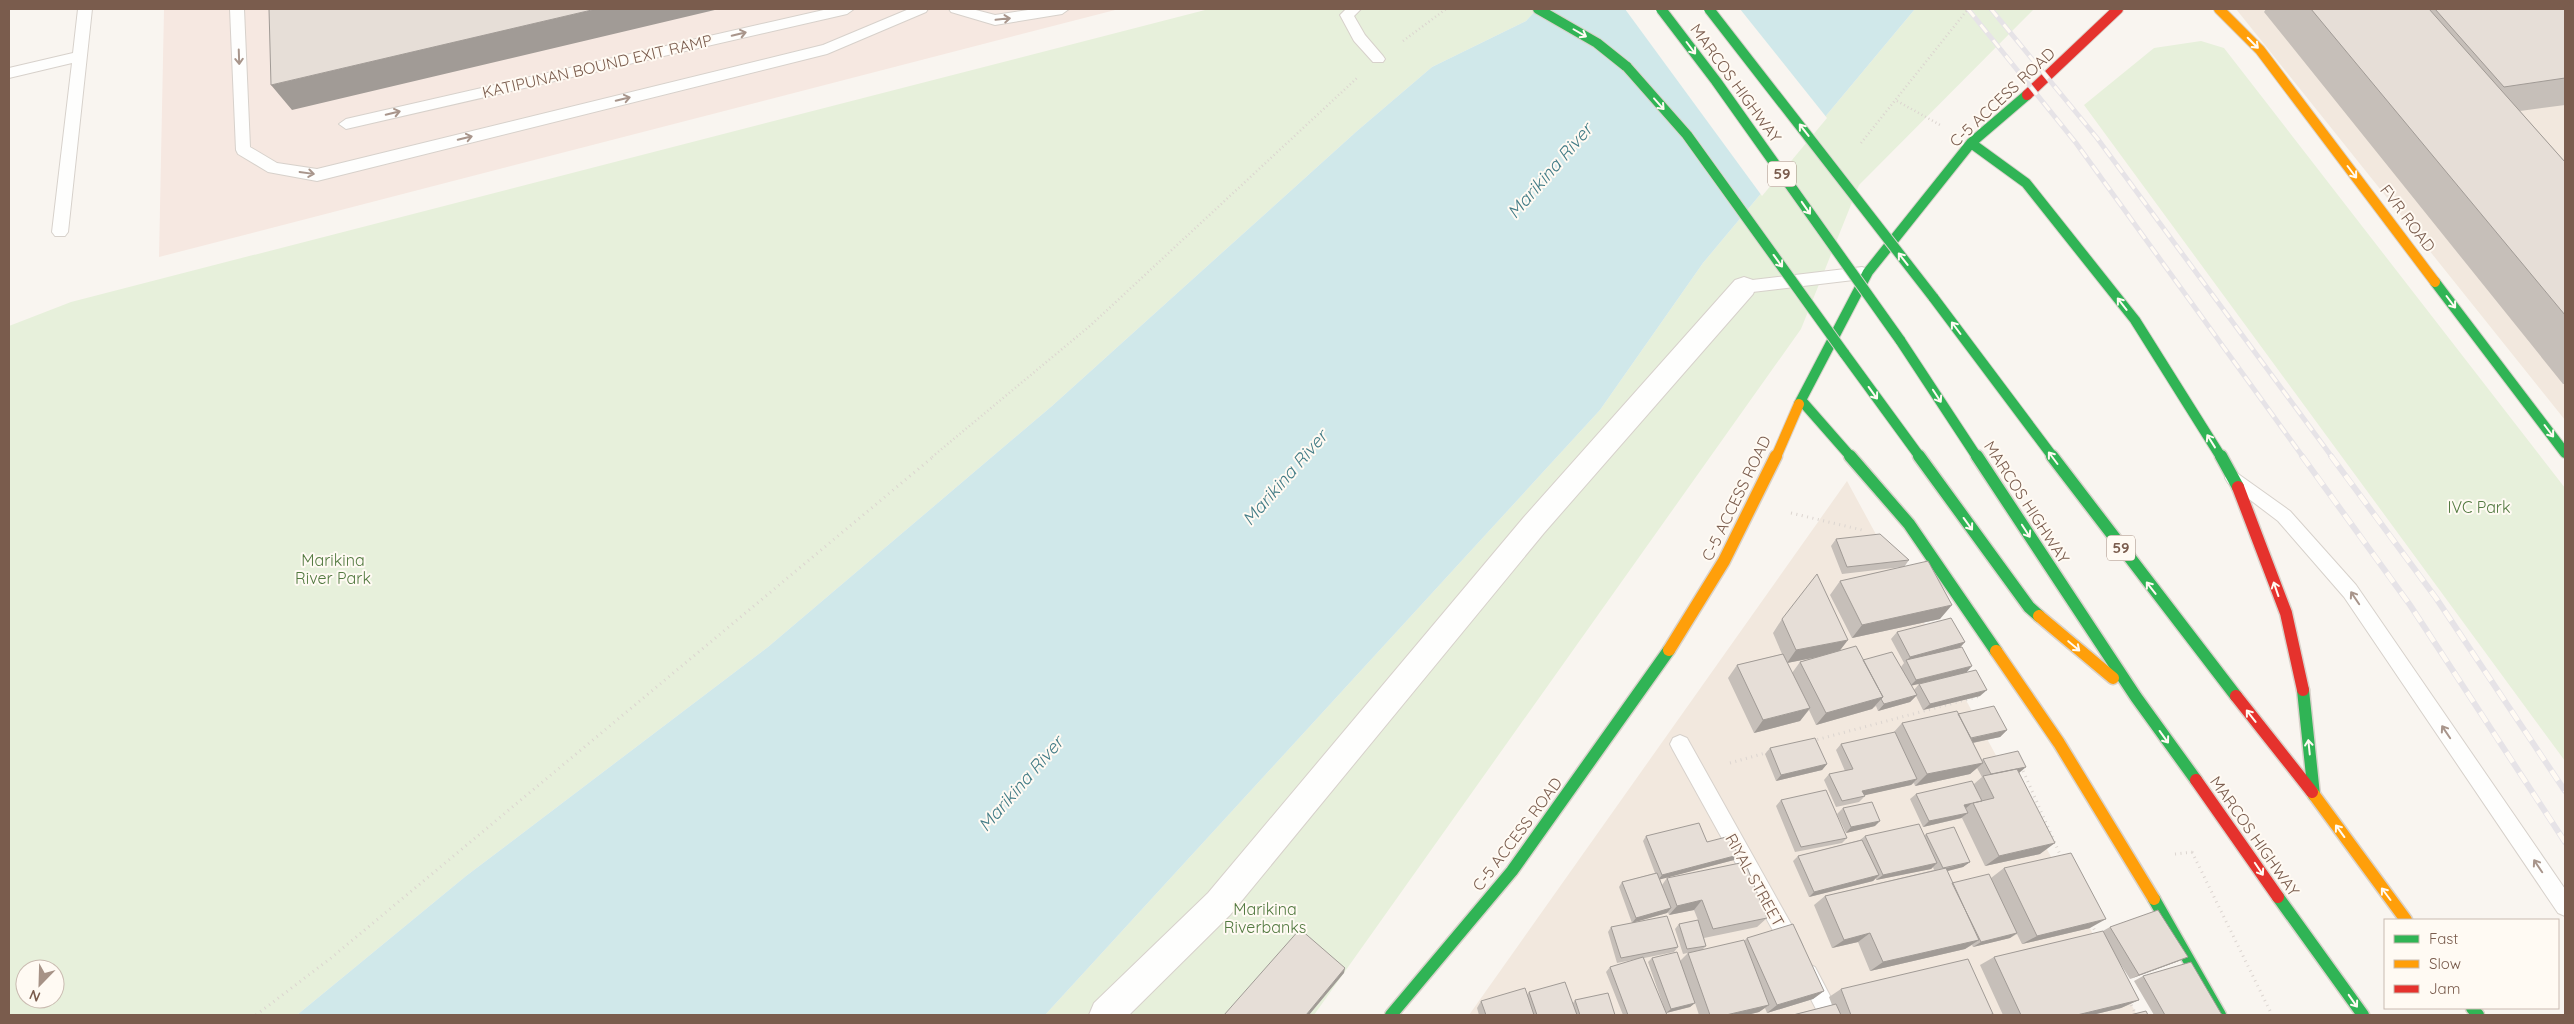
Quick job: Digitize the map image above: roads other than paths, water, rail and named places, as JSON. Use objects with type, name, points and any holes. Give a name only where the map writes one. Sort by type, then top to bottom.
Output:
[{"type":"main road","points":[[1538,9],[1597,43],[1627,68],[1687,134],[2029,607],[2136,697]]},
{"type":"main road","name":"MARCOS HIGHWAY","points":[[1662,9],[1900,340],[2136,697],[2363,1015]]},
{"type":"main road","name":"MARCOS HIGHWAY","points":[[1709,9],[1933,297],[2145,580],[2314,795],[2405,919]]},
{"type":"main road","name":"C-5 ACCESS ROAD","points":[[1391,1015],[1512,871],[1698,610],[1755,505],[1801,400],[1868,272],[1971,143],[2052,75],[2118,9]]},
{"type":"main road","name":"FVR ROAD","points":[[2219,9],[2260,50],[2565,452]]},
{"type":"main road","points":[[1971,143],[2026,183],[2135,320],[2234,477],[2262,547],[2299,657],[2314,795]]},
{"type":"main road","points":[[1801,400],[1909,524],[2059,743],[2132,860],[2220,1015]]},
{"type":"street","points":[[1106,1015],[1219,904],[1534,525],[1744,287]]},
{"type":"lane","points":[[60,232],[85,9]]},
{"type":"lane","points":[[237,9],[243,150],[273,168],[317,174],[827,49],[921,9]]},
{"type":"lane","name":"KATIPUNAN BOUND EXIT RAMP","points":[[346,124],[848,9]]},
{"type":"lane","points":[[956,9],[995,20],[1062,9]]},
{"type":"lane","points":[[1354,9],[1347,15],[1359,38],[1378,59]]},
{"type":"lane","points":[[9,73],[81,56]]},
{"type":"lane","points":[[1744,287],[1868,272]]},
{"type":"lane","points":[[2234,477],[2284,516],[2350,590],[2565,906]]},
{"type":"lane","name":"RIYAL STREET","points":[[1680,744],[1830,1015]]},
{"type":"water","name":"Marikina River","points":[[1537,9],[1915,9],[1703,263],[1600,410],[1045,1015],[297,1015],[466,876],[768,647],[1052,406],[1357,131],[1432,67],[1526,21]]},
{"type":"railway","points":[[1968,9],[2076,143],[2303,457]]},
{"type":"railway","points":[[1991,9],[2097,138],[2332,457]]},
{"type":"railway","points":[[2302,456],[2410,605],[2565,842]]},
{"type":"railway","points":[[2331,456],[2436,598],[2565,791]]},
{"type":"park label","name":"IVC Park","points":[[2479,507]]},
{"type":"park label","name":"Marikina River Park","points":[[333,569]]},
{"type":"park label","name":"Marikina Riverbanks","points":[[1265,918]]}]
